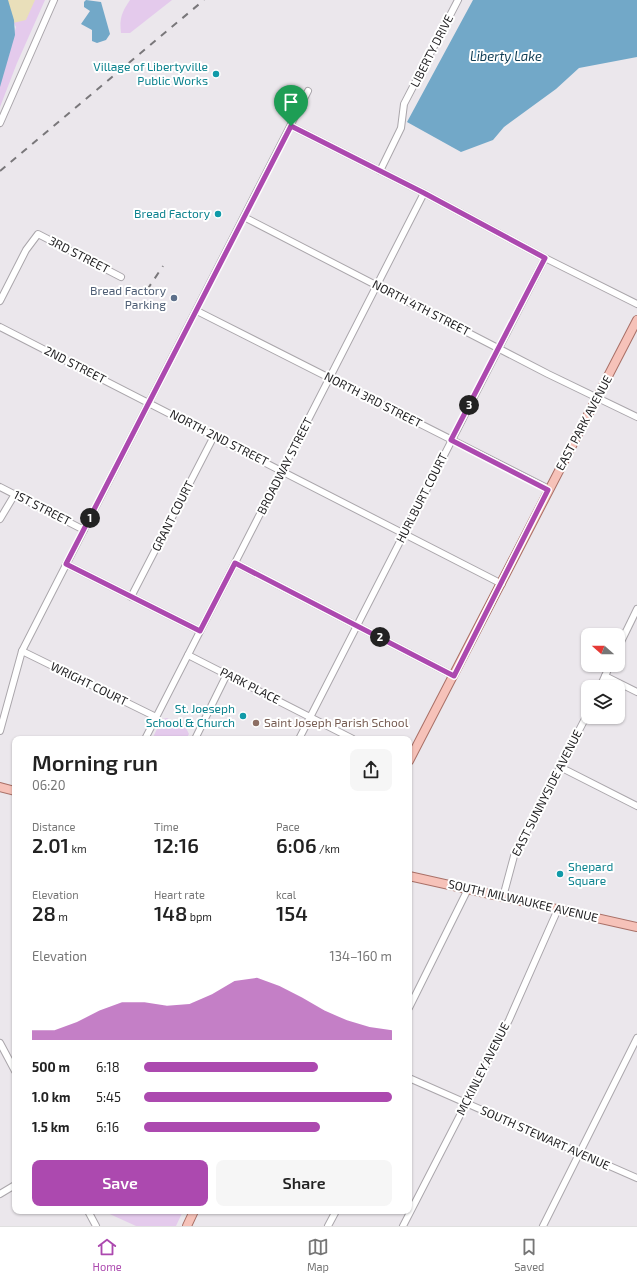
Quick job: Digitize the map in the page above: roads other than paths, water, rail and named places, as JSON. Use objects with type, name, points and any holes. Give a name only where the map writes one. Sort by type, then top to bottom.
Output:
[{"type":"main road","name":"EAST PARK AVENUE","points":[[412,756],[637,320]]},
{"type":"main road","points":[[0,787],[12,790]]},
{"type":"main road","name":"SOUTH MILWAUKEE AVENUE","points":[[412,877],[637,927]]},
{"type":"main road","points":[[188,1226],[193,1214]]},
{"type":"street","points":[[0,123],[54,0]]},
{"type":"street","name":"LIBERTY DRIVE","points":[[380,170],[401,128],[402,111],[406,101],[458,0]]},
{"type":"street","points":[[0,731],[22,651],[308,91]]},
{"type":"street","points":[[291,126],[380,170],[545,258],[637,304]]},
{"type":"street","name":"BROADWAY STREET","points":[[146,736],[424,193]]},
{"type":"street","name":"NORTH 4TH STREET","points":[[244,217],[548,374],[637,417]]},
{"type":"street","name":"3RD STREET","points":[[0,301],[26,250],[38,234],[121,277]]},
{"type":"street","name":"HURLBURT COURT","points":[[300,736],[545,258]]},
{"type":"street","name":"NORTH 3RD STREET","points":[[197,310],[548,490]]},
{"type":"street","name":"2ND STREET","points":[[0,327],[149,403]]},
{"type":"street","name":"NORTH 2ND STREET","points":[[149,403],[502,584]]},
{"type":"street","name":"GRANT COURT","points":[[131,597],[214,436]]},
{"type":"street","name":"1ST STREET","points":[[0,487],[84,530]]},
{"type":"street","points":[[0,519],[15,494]]},
{"type":"street","points":[[235,563],[454,676]]},
{"type":"street","points":[[66,564],[200,631]]},
{"type":"street","points":[[625,633],[637,608]]},
{"type":"street","name":"WRIGHT COURT","points":[[22,651],[156,717]]},
{"type":"street","name":"PARK PLACE","points":[[188,654],[348,736]]},
{"type":"street","points":[[603,680],[607,672]]},
{"type":"street","points":[[196,736],[227,674]]},
{"type":"street","points":[[605,676],[637,692]]},
{"type":"street","name":"EAST SUNNYSIDE AVENUE","points":[[503,897],[514,856],[582,724]]},
{"type":"street","points":[[560,767],[637,806]]},
{"type":"street","points":[[412,1002],[468,889]]},
{"type":"street","name":"MCKINLEY AVENUE","points":[[412,1208],[509,1020],[558,909]]},
{"type":"street","points":[[543,1226],[637,1038]]},
{"type":"street","points":[[0,1043],[12,1065]]},
{"type":"street","name":"SOUTH STEWART AVENUE","points":[[412,1079],[637,1178]]},
{"type":"street","points":[[0,1194],[12,1187]]},
{"type":"street","points":[[90,1214],[96,1226]]},
{"type":"street","points":[[328,1226],[334,1214]]},
{"type":"street","name":"MCKINLEY AVENUE","points":[[403,1226],[409,1214]]},
{"type":"water","points":[[0,0],[8,0],[14,20],[15,35],[0,87]]},
{"type":"water","points":[[86,0],[101,2],[110,34],[106,40],[97,43],[92,41],[92,30],[81,24],[90,11],[84,7],[84,2]]},
{"type":"water","name":"Liberty Lake","points":[[473,0],[637,0],[637,57],[579,68],[556,89],[504,127],[493,140],[461,152],[407,122]]},
{"type":"railway","points":[[0,171],[204,0]]},
{"type":"railway","points":[[147,290],[163,266]]},
{"type":"place","name":"Village of Libertyville Public Works","points":[[216,74]]},
{"type":"place","name":"Bread Factory","points":[[218,214]]},
{"type":"place","name":"Bread Factory Parking","points":[[174,298]]},
{"type":"place","name":"St. Joeseph School & Church","points":[[243,716]]},
{"type":"place","name":"Saint Joseph Parish School","points":[[256,723]]},
{"type":"place","name":"Shepard Square","points":[[560,874]]}]
